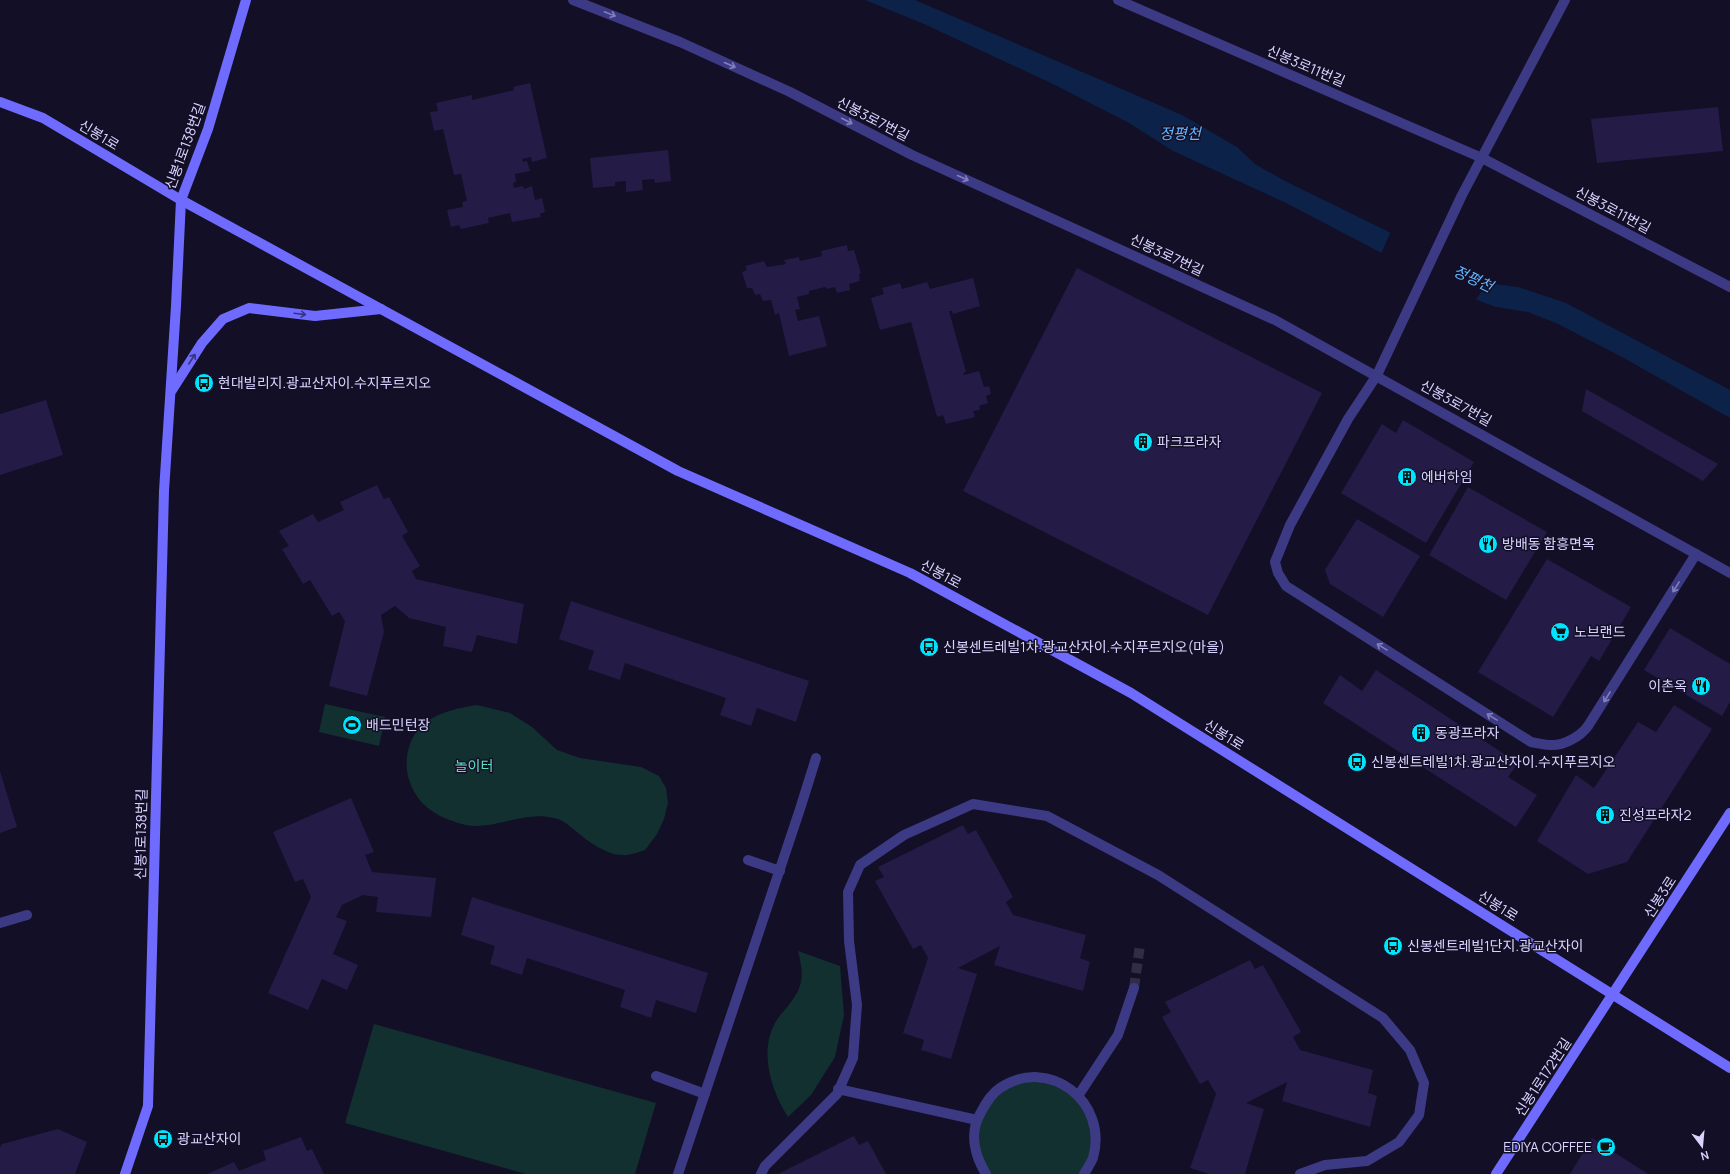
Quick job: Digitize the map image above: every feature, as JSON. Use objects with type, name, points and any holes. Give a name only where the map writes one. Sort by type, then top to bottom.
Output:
[{"type":"street","name":"신봉1로138번길","points":[[125,1174],[148,1106],[164,492],[181,200],[208,129],[246,0]]},
{"type":"street","name":"신봉3로7번길","points":[[574,0],[680,42],[790,92],[912,155],[1275,320],[1730,573]]},
{"type":"street","name":"신봉3로11번길","points":[[1118,0],[1482,158],[1730,287]]},
{"type":"street","points":[[1565,0],[1462,195],[1376,375],[1348,419],[1290,525],[1275,562],[1278,573],[1286,586],[1531,742],[1551,746],[1568,742],[1585,731],[1596,716],[1696,554]]},
{"type":"street","name":"신봉1로","points":[[0,102],[43,118],[181,200],[678,471],[910,573],[1131,693],[1730,1068]]},
{"type":"street","points":[[171,392],[202,343],[223,319],[249,308],[315,316],[381,309]]},
{"type":"street","points":[[678,1174],[780,871],[816,758]]},
{"type":"street","points":[[761,1174],[765,1166],[837,1094],[853,1058],[858,1005],[849,940],[848,892],[860,865],[904,835],[973,804],[1047,816],[1158,875],[1383,1018],[1410,1050],[1424,1083],[1419,1115],[1399,1142],[1367,1161],[1325,1165],[1300,1174]]},
{"type":"street","name":"신봉3로","points":[[1614,995],[1730,813]]},
{"type":"street","points":[[748,860],[780,871]]},
{"type":"street","points":[[0,923],[27,915]]},
{"type":"street","points":[[1078,1096],[1118,1035],[1134,988]]},
{"type":"street","name":"신봉1로172번길","points":[[1496,1174],[1614,995]]},
{"type":"street","points":[[656,1076],[705,1094]]},
{"type":"street","points":[[986,1174],[978,1162],[974,1141],[977,1120],[987,1102],[1000,1088],[1018,1080],[1037,1078],[1055,1081],[1072,1090],[1086,1104],[1094,1121],[1096,1140],[1092,1159],[1084,1174]]},
{"type":"street","points":[[838,1089],[977,1120]]},
{"type":"green space","name":"배드민턴장","points":[[325,704],[385,717],[379,746],[319,732]]},
{"type":"green space","name":"놀이터","points":[[477,705],[510,713],[532,727],[557,750],[580,758],[641,767],[659,776],[666,788],[668,803],[664,819],[657,834],[645,850],[634,854],[625,855],[610,853],[586,839],[564,822],[544,816],[533,816],[483,826],[473,826],[461,824],[442,817],[427,807],[417,797],[408,775],[407,757],[410,744],[415,734],[429,720],[447,712]]},
{"type":"green space","points":[[798,951],[840,966],[844,1015],[835,1057],[811,1095],[788,1117],[772,1083],[769,1071],[768,1046],[770,1034],[775,1023],[793,999],[800,986],[802,974]]},
{"type":"green space","points":[[374,1024],[656,1103],[635,1174],[526,1174],[345,1123]]},
{"type":"green space","points":[[1036,1080],[1053,1084],[1068,1091],[1081,1104],[1090,1121],[1092,1131],[1092,1149],[1089,1158],[1079,1174],[990,1174],[982,1161],[978,1149],[977,1137],[983,1114],[989,1104],[1007,1088],[1020,1082]]},
{"type":"water","name":"정평천","points":[[865,0],[915,0],[1182,115],[1237,147],[1255,164],[1285,181],[1495,284],[1518,287],[1566,303],[1730,390],[1730,418],[1622,357],[1558,324],[1528,312],[1496,307],[1458,293],[1286,203],[1173,151],[1129,123],[1053,84],[924,24]]},
{"type":"pier","points":[[1391,231],[1490,279],[1475,301],[1458,294],[1381,254]]},
{"type":"building","points":[[530,83],[547,158],[532,162],[531,157],[522,159],[523,162],[527,161],[530,171],[515,174],[516,182],[513,183],[514,188],[523,186],[524,189],[532,186],[535,200],[542,198],[545,212],[540,214],[541,217],[512,222],[510,213],[488,218],[489,223],[461,229],[459,225],[451,227],[447,210],[463,207],[462,202],[467,201],[461,174],[454,175],[443,129],[434,131],[430,112],[438,111],[436,103],[472,95],[472,100],[514,90],[513,87]]},
{"type":"building","points":[[1718,107],[1723,151],[1597,163],[1591,119]]},
{"type":"building","points":[[668,150],[671,181],[655,183],[654,179],[642,180],[643,190],[626,192],[626,181],[615,182],[615,186],[593,188],[590,158]]},
{"type":"building","points":[[847,245],[848,251],[854,250],[861,273],[859,274],[860,281],[849,284],[850,290],[837,293],[835,287],[827,289],[825,287],[809,291],[809,294],[797,297],[800,309],[795,310],[798,321],[819,316],[827,346],[789,356],[779,313],[775,315],[771,300],[763,301],[760,294],[755,295],[752,288],[747,288],[742,272],[747,270],[745,266],[764,261],[767,267],[786,264],[784,260],[799,257],[800,261],[822,256],[821,251]]},
{"type":"building","name":"파크프라자","points":[[1077,268],[1322,393],[1208,615],[963,491]]},
{"type":"building","points":[[973,278],[980,306],[953,314],[952,311],[949,311],[966,372],[963,373],[964,375],[979,371],[984,387],[989,386],[991,394],[986,396],[988,403],[979,406],[980,410],[973,411],[975,417],[946,424],[943,415],[937,417],[911,322],[880,330],[871,298],[884,294],[882,288],[900,283],[902,289],[927,282],[930,289]]},
{"type":"building","points":[[1586,389],[1718,464],[1703,481],[1582,411]]},
{"type":"building","points":[[46,400],[63,455],[0,475],[0,414]]},
{"type":"building","name":"에버하임","points":[[1403,420],[1474,462],[1426,543],[1341,493],[1382,424],[1396,433]]},
{"type":"building","points":[[377,485],[384,499],[389,497],[408,532],[402,536],[420,566],[412,571],[416,579],[524,604],[517,644],[477,635],[472,652],[443,646],[446,627],[409,618],[395,606],[381,615],[384,632],[367,696],[329,686],[345,621],[339,612],[332,616],[310,580],[303,584],[282,549],[289,546],[279,531],[313,514],[318,522],[344,510],[340,502]]},
{"type":"building","name":"방배동 함흥면옥","points":[[1468,487],[1547,532],[1506,600],[1429,555]]},
{"type":"building","points":[[1357,519],[1420,556],[1383,617],[1330,584],[1325,570]]},
{"type":"building","name":"노브랜드","points":[[1547,559],[1631,607],[1599,661],[1591,656],[1553,717],[1478,672]]},
{"type":"building","points":[[571,601],[809,681],[796,722],[757,708],[751,726],[720,715],[726,698],[625,663],[620,680],[588,669],[594,651],[559,639]]},
{"type":"building","name":"이촌옥","points":[[1670,628],[1730,664],[1730,702],[1722,716],[1644,670]]},
{"type":"building","name":"동광프라자","points":[[1376,670],[1518,763],[1508,777],[1537,795],[1516,827],[1323,703],[1340,675],[1362,691]]},
{"type":"building","name":"진성프라자2","points":[[1674,705],[1712,729],[1627,862],[1588,874],[1537,841],[1576,775],[1594,788],[1638,722],[1656,732]]},
{"type":"building","points":[[0,771],[17,827],[0,833]]},
{"type":"building","points":[[351,798],[374,852],[365,855],[372,872],[436,878],[431,917],[376,912],[378,897],[363,895],[342,905],[336,917],[347,921],[333,954],[358,965],[347,990],[322,979],[308,1010],[268,993],[311,897],[303,879],[295,882],[273,832]]},
{"type":"building","points":[[963,825],[968,834],[976,830],[1013,897],[1006,902],[1013,915],[1086,935],[1080,958],[1090,962],[1083,991],[994,965],[1000,946],[958,968],[977,974],[951,1059],[921,1050],[924,1040],[903,1033],[928,958],[921,945],[913,949],[875,881],[884,877],[878,867]]},
{"type":"building","points":[[472,897],[708,973],[696,1013],[656,1000],[651,1018],[620,1007],[625,990],[527,958],[522,975],[490,964],[495,946],[461,935]]},
{"type":"building","points":[[1250,960],[1255,969],[1263,965],[1301,1032],[1293,1037],[1300,1050],[1373,1070],[1368,1093],[1377,1096],[1370,1127],[1282,1101],[1287,1082],[1246,1103],[1264,1109],[1245,1174],[1209,1174],[1190,1168],[1216,1094],[1208,1080],[1200,1084],[1162,1017],[1171,1012],[1165,1002]]},
{"type":"building","points":[[58,1129],[87,1142],[75,1174],[0,1174],[0,1147],[2,1144]]},
{"type":"building","points":[[854,1136],[859,1145],[868,1141],[886,1174],[778,1174]]},
{"type":"building","points":[[301,1137],[307,1151],[312,1149],[324,1174],[207,1174],[234,1162],[239,1171],[266,1160],[263,1151]]},
{"type":"building","points":[[1592,1138],[1648,1174],[1570,1174]]},
{"type":"tunnel","points":[[1134,988],[1140,945]]},
{"type":"place","name":"현대빌리지.광교산자이.수지푸르지오","points":[[204,383]]},
{"type":"place","name":"파크프라자","points":[[1143,442]]},
{"type":"place","name":"에버하임","points":[[1407,477]]},
{"type":"place","name":"방배동 함흥면옥","points":[[1488,544]]},
{"type":"place","name":"노브랜드","points":[[1560,632]]},
{"type":"place","name":"신봉센트레빌1차.광교산자이.수지푸르지오(마을)","points":[[929,647]]},
{"type":"place","name":"이촌옥","points":[[1701,686]]},
{"type":"place","name":"배드민턴장","points":[[352,725]]},
{"type":"place","name":"동광프라자","points":[[1421,733]]},
{"type":"place","name":"신봉센트레빌1차.광교산자이.수지푸르지오","points":[[1357,762]]},
{"type":"place","name":"진성프라자2","points":[[1605,815]]},
{"type":"place","name":"신봉센트레빌1단지.광교산자이","points":[[1393,946]]},
{"type":"place","name":"광교산자이","points":[[163,1139]]},
{"type":"place","name":"EDIYA COFFEE","points":[[1606,1147]]}]
